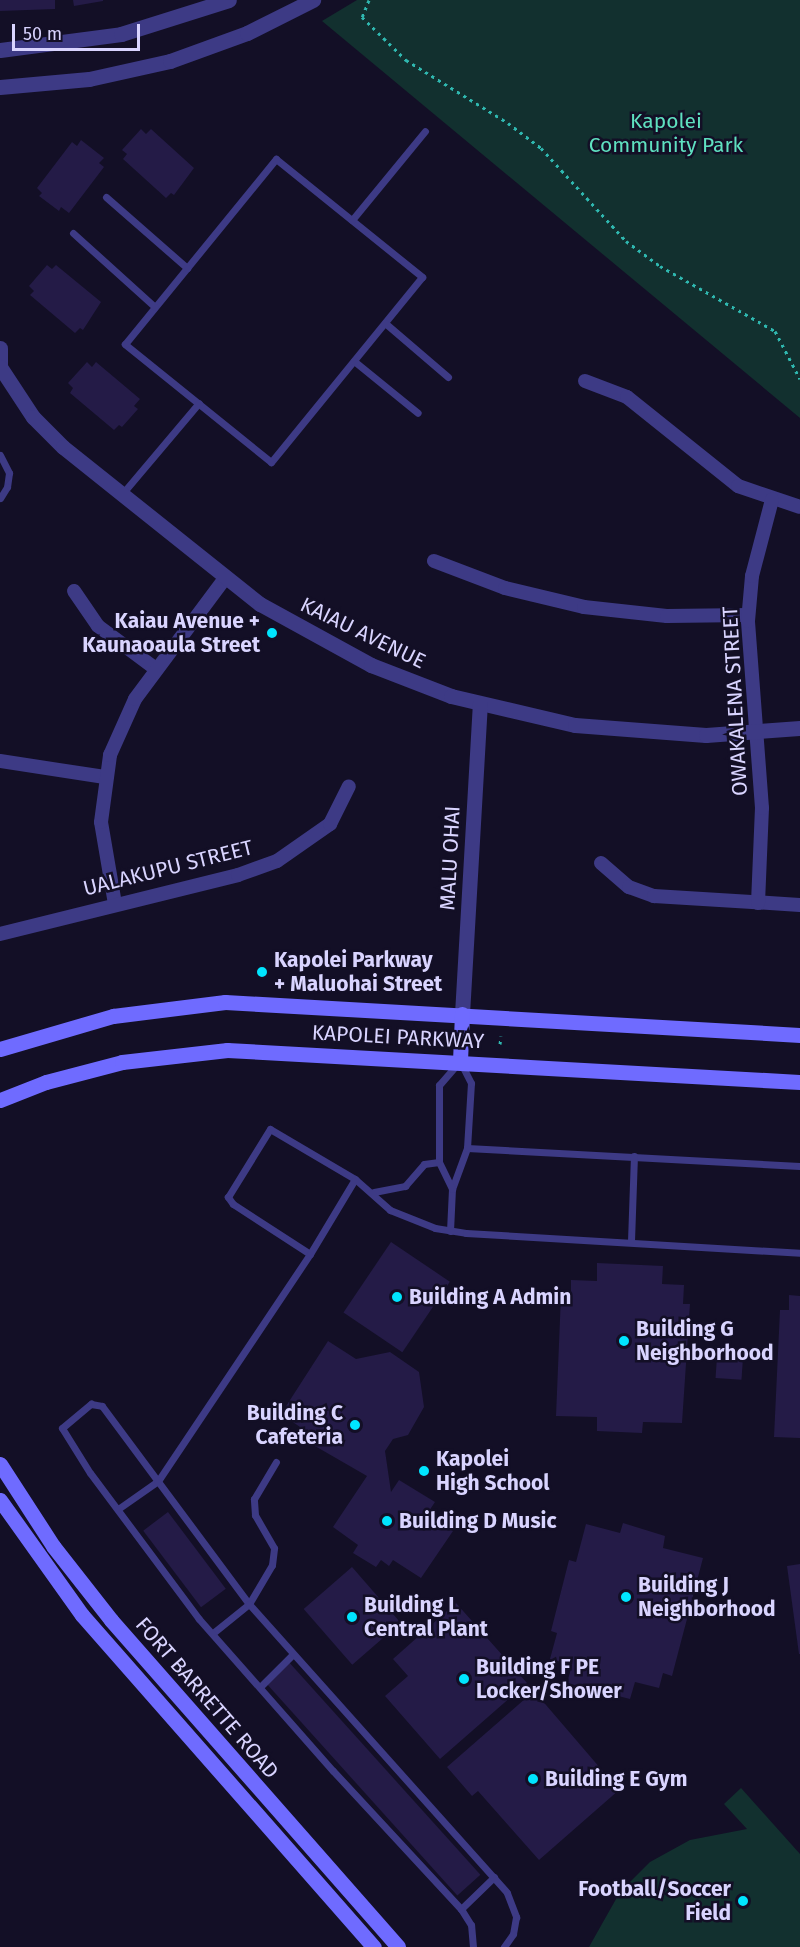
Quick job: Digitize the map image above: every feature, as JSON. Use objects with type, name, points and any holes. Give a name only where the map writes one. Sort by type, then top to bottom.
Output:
[{"type":"main road","name":"KAPOLEI PARKWAY","points":[[0,1049],[82,1023],[188,1005],[263,1002],[800,1035]]},
{"type":"main road","points":[[460,1061],[462,1014]]},
{"type":"main road","name":"KAPOLEI PARKWAY","points":[[0,1100],[84,1071],[192,1052],[262,1050],[800,1082]]},
{"type":"main road","name":"FORT BARRETTE ROAD","points":[[0,1464],[53,1546],[111,1620],[398,1947]]},
{"type":"main road","name":"FORT BARRETTE ROAD","points":[[0,1500],[89,1624],[374,1947]]},
{"type":"street","points":[[0,50],[121,34],[229,0]]},
{"type":"street","points":[[0,87],[89,79],[170,60],[247,33],[313,0]]},
{"type":"street","name":"KAIAU AVENUE","points":[[0,348],[0,367],[47,433],[260,603],[333,647],[411,681],[480,704],[533,717],[617,730],[706,735],[800,728]]},
{"type":"street","points":[[585,381],[627,397],[724,477],[772,500],[800,507]]},
{"type":"street","name":"OWAKALENA STREET","points":[[758,903],[762,808],[748,615],[752,576],[772,500]]},
{"type":"street","points":[[434,561],[505,588],[584,607],[667,616],[748,615]]},
{"type":"street","points":[[116,904],[102,845],[105,777],[125,717],[156,669],[226,577]]},
{"type":"street","points":[[74,591],[98,626],[156,669]]},
{"type":"street","name":"MALU OHAI","points":[[462,1014],[480,704]]},
{"type":"street","points":[[0,761],[105,777]]},
{"type":"street","name":"UALAKUPU STREET","points":[[0,934],[238,875],[277,861],[330,824],[349,786]]},
{"type":"street","points":[[601,863],[629,887],[654,896],[800,905]]},
{"type":"lane","points":[[352,220],[425,131]]},
{"type":"lane","points":[[276,159],[422,278],[271,462],[125,344],[187,267],[276,159]]},
{"type":"lane","points":[[106,197],[187,267]]},
{"type":"lane","points":[[73,234],[155,308]]},
{"type":"lane","points":[[385,323],[448,377]]},
{"type":"lane","points":[[354,361],[418,413]]},
{"type":"lane","points":[[122,494],[199,403]]},
{"type":"lane","points":[[0,454],[7,465],[9,480],[0,498]]},
{"type":"lane","points":[[450,1231],[452,1189],[467,1148],[471,1083],[460,1061],[439,1085],[438,1162],[452,1189]]},
{"type":"lane","points":[[310,1254],[233,1204],[228,1197],[231,1188],[270,1129],[375,1192],[400,1215],[450,1231],[800,1253]]},
{"type":"lane","points":[[467,1148],[800,1166]]},
{"type":"lane","points":[[631,1242],[634,1156]]},
{"type":"lane","points":[[375,1192],[405,1186],[424,1164],[438,1162]]},
{"type":"lane","points":[[118,1509],[158,1481],[310,1254],[355,1179]]},
{"type":"lane","points":[[473,1947],[471,1925],[461,1909],[340,1780],[213,1633],[63,1433],[64,1424],[91,1404],[102,1406],[249,1604],[512,1900],[516,1917],[513,1935],[504,1947]]},
{"type":"lane","points":[[213,1633],[249,1604],[272,1565],[274,1548],[255,1515],[254,1499],[276,1462]]},
{"type":"lane","points":[[261,1686],[293,1654]]},
{"type":"lane","points":[[461,1909],[494,1878]]},
{"type":"path","points":[[369,0],[362,17],[406,60],[508,123],[541,148],[626,241],[643,254],[775,331],[800,379]]},
{"type":"path","points":[[500,1044],[501,1036]]},
{"type":"green space","name":"Kapolei Community Park","points":[[357,0],[800,0],[800,418],[322,21]]},
{"type":"green space","points":[[741,1788],[800,1854],[800,1947],[589,1947],[620,1892],[650,1862],[690,1840],[747,1829],[724,1804]]},
{"type":"building","points":[[0,0],[55,0],[55,9],[0,11]]},
{"type":"building","points":[[73,0],[103,0],[103,1],[74,6]]},
{"type":"building","points":[[141,129],[146,134],[151,129],[194,168],[174,195],[171,193],[166,198],[123,159],[127,154],[122,150]]},
{"type":"building","points":[[81,140],[104,158],[99,163],[104,167],[69,213],[61,207],[59,211],[39,196],[42,193],[37,188],[72,142],[77,146]]},
{"type":"building","points":[[47,265],[52,269],[56,265],[101,302],[83,330],[80,328],[75,333],[30,295],[34,291],[29,286]]},
{"type":"building","points":[[87,362],[92,367],[96,362],[140,399],[134,406],[138,409],[122,427],[119,425],[114,430],[70,393],[73,388],[68,383]]},
{"type":"building","name":"Building A Admin","points":[[391,1242],[450,1282],[402,1352],[343,1312]]},
{"type":"building","name":"Building G Neighborhood","points":[[597,1263],[663,1266],[662,1284],[684,1285],[683,1304],[690,1304],[682,1423],[643,1422],[642,1433],[597,1431],[597,1417],[556,1416],[561,1295],[571,1295],[571,1280],[597,1281]]},
{"type":"building","points":[[789,1295],[800,1296],[800,1438],[774,1437],[780,1310],[789,1310]]},
{"type":"building","name":"Building C Cafeteria","points":[[328,1341],[356,1359],[390,1352],[419,1372],[424,1407],[408,1435],[393,1439],[385,1451],[391,1492],[399,1480],[435,1502],[427,1514],[453,1531],[421,1578],[393,1560],[389,1566],[381,1560],[376,1567],[353,1553],[358,1545],[333,1527],[367,1476],[315,1446],[319,1440],[281,1414]]},
{"type":"building","points":[[717,1357],[743,1359],[741,1380],[716,1378]]},
{"type":"building","points":[[168,1512],[226,1589],[201,1607],[143,1531]]},
{"type":"building","name":"Building J Neighborhood","points":[[623,1523],[665,1536],[663,1548],[703,1558],[672,1676],[663,1673],[659,1688],[635,1682],[630,1699],[567,1683],[572,1665],[550,1659],[557,1633],[551,1631],[569,1560],[576,1562],[586,1524],[620,1533]]},
{"type":"building","points":[[800,1564],[800,1654],[799,1654],[787,1566]]},
{"type":"building","name":"Building L Central Plant","points":[[352,1567],[401,1623],[352,1665],[304,1609]]},
{"type":"building","name":"Building F PE Locker/Shower","points":[[456,1603],[527,1683],[440,1759],[385,1696],[408,1676],[393,1659]]},
{"type":"building","points":[[287,1660],[480,1875],[457,1896],[264,1681]]},
{"type":"building","name":"Building E Gym","points":[[534,1691],[619,1790],[539,1860],[478,1791],[472,1796],[447,1767]]},
{"type":"place","name":"Kaiau Avenue + Kaunaoaula Street","points":[[272,633]]},
{"type":"place","name":"Kapolei Parkway + Maluohai Street","points":[[262,972]]},
{"type":"place","name":"Building A Admin","points":[[397,1297]]},
{"type":"place","name":"Building G Neighborhood","points":[[624,1341]]},
{"type":"place","name":"Building C Cafeteria","points":[[355,1425]]},
{"type":"place","name":"Kapolei High School","points":[[424,1471]]},
{"type":"place","name":"Building D Music","points":[[387,1521]]},
{"type":"place","name":"Building J Neighborhood","points":[[626,1597]]},
{"type":"place","name":"Building L Central Plant","points":[[352,1617]]},
{"type":"place","name":"Building F PE Locker/Shower","points":[[464,1679]]},
{"type":"place","name":"Building E Gym","points":[[533,1779]]},
{"type":"place","name":"Football/Soccer Field","points":[[743,1901]]}]
